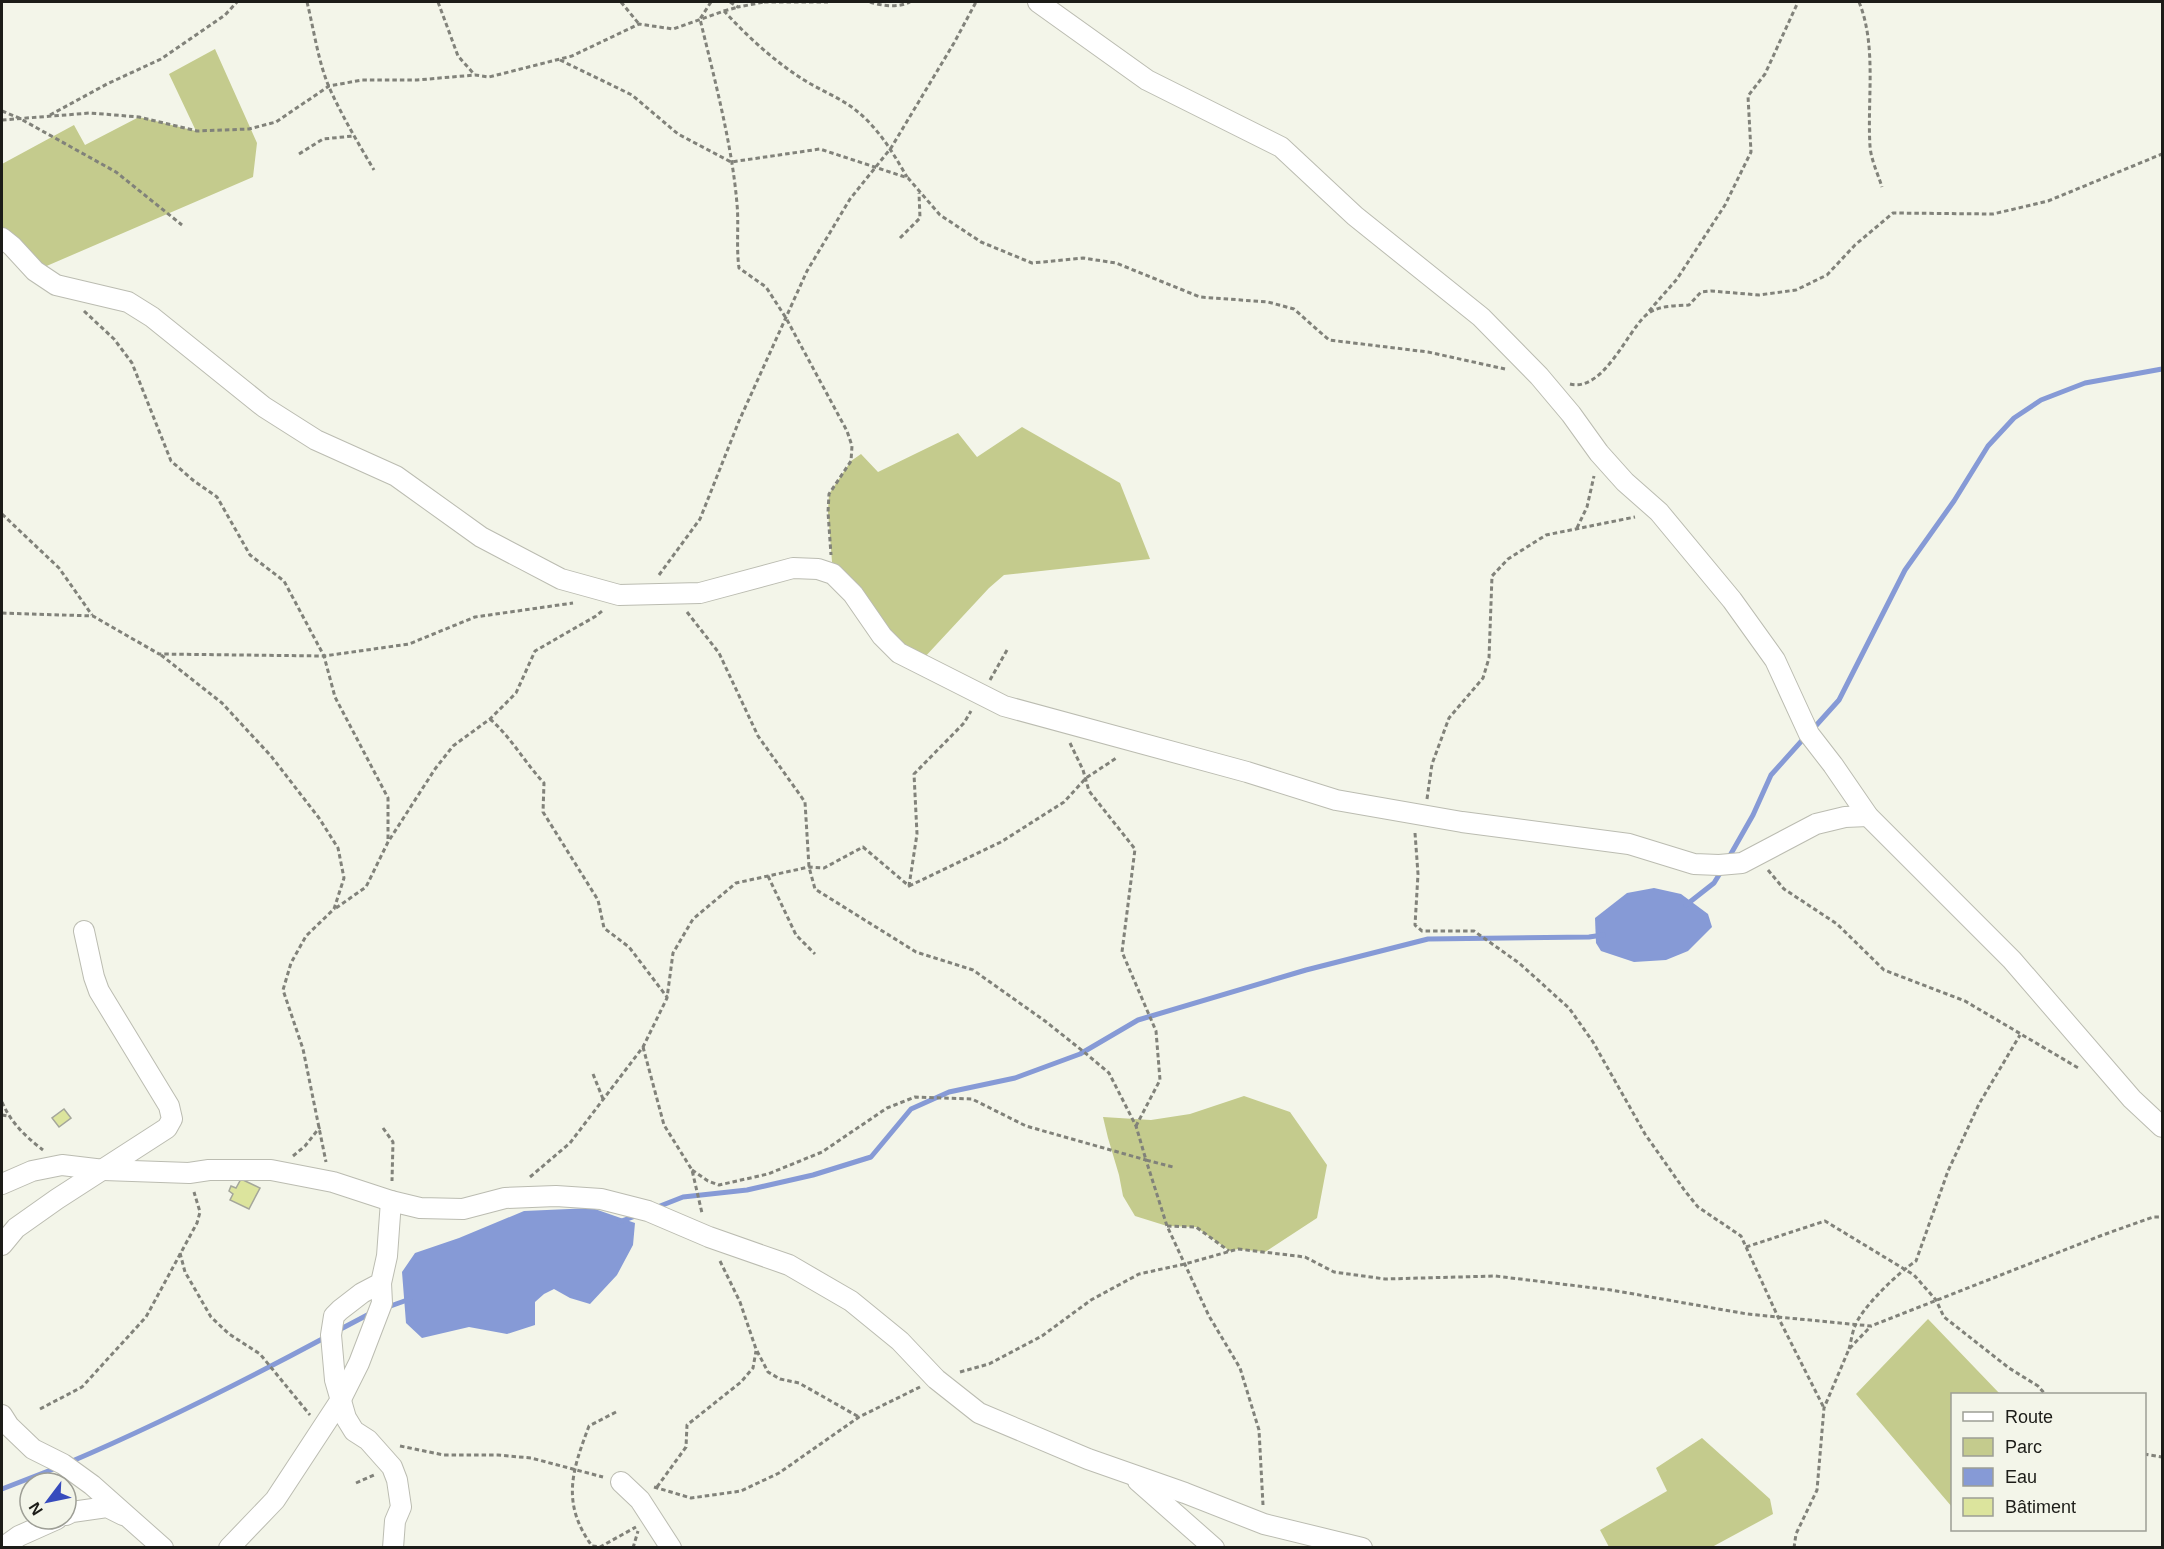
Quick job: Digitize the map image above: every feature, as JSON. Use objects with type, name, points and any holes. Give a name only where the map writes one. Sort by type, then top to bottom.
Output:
[{"type":"street","points":[[1038,2],[1147,80],[1281,147],[1354,216],[1481,317],[1539,376],[1571,414],[1599,453],[1625,482],[1659,512],[1725,591],[1775,660],[1809,734],[1868,816],[2012,960],[2132,1099],[2163,1127]]},
{"type":"street","points":[[2,238],[35,271],[56,285],[128,302],[152,317],[264,407],[316,440],[396,476],[481,537],[561,579],[619,595],[700,593],[794,568],[818,569],[833,574],[853,594],[882,636],[899,653],[1004,706],[1336,800],[1567,837],[1629,844],[1694,864],[1719,866],[1742,863],[1816,824],[1845,817],[1868,816]]},
{"type":"street","points":[[2,1245],[16,1228],[167,1128],[172,1119],[169,1106],[99,991],[84,931]]},
{"type":"street","points":[[2,1184],[32,1171],[62,1165],[104,1170],[189,1173],[209,1170],[271,1170],[333,1182],[420,1208],[463,1209],[505,1198],[556,1197],[601,1199],[648,1211],[709,1237],[789,1265],[851,1301],[900,1341],[936,1379],[979,1413],[1132,1476],[1185,1493],[1264,1524],[1362,1548]]},
{"type":"street","points":[[229,1548],[275,1500],[340,1401],[359,1363],[382,1303],[381,1283],[387,1256],[391,1201]]},
{"type":"street","points":[[381,1283],[362,1293],[340,1310],[332,1324],[332,1354],[340,1401],[346,1418],[354,1431],[368,1440],[392,1467],[397,1480],[401,1507],[395,1521],[393,1548]]},
{"type":"street","points":[[2,1415],[9,1426],[33,1449],[63,1464],[92,1485],[163,1548]]},
{"type":"street","points":[[1132,1476],[1214,1548]]},
{"type":"street","points":[[621,1482],[640,1500],[671,1548]]},
{"type":"street","points":[[78,1511],[107,1507],[131,1519]]},
{"type":"street","points":[[2,1548],[10,1534]]},
{"type":"path","points":[[48,116],[107,84],[161,59],[225,15],[237,2]]},
{"type":"path","points":[[307,2],[329,86],[353,136],[374,170]]},
{"type":"path","points":[[438,2],[458,56],[475,75]]},
{"type":"path","points":[[621,2],[639,24]]},
{"type":"path","points":[[711,2],[700,19],[738,205],[736,246],[739,268],[766,287],[786,318],[848,431],[852,446],[851,461],[829,494],[828,512],[833,574]]},
{"type":"path","points":[[730,2],[738,7]]},
{"type":"path","points":[[2,120],[90,113],[139,117],[197,131],[249,129],[276,122],[329,86],[362,80],[417,80],[475,75],[489,77],[572,56],[639,24],[673,28],[724,10],[764,2],[828,2]]},
{"type":"path","points":[[870,2],[879,5],[904,5],[910,2]]},
{"type":"path","points":[[642,594],[671,560],[700,519],[739,421],[807,271],[850,199],[891,148],[954,44],[976,2]]},
{"type":"path","points":[[1539,376],[1577,386],[1593,380],[1603,372],[1646,315],[1677,279],[1725,205],[1750,152],[1748,96],[1765,74],[1798,2]]},
{"type":"path","points":[[1859,2],[1863,11],[1868,48],[1870,149],[1882,187]]},
{"type":"path","points":[[724,10],[752,41],[803,79],[853,108],[891,148],[908,178],[939,215],[981,242],[1032,263],[1083,258],[1116,263],[1200,297],[1268,302],[1294,309],[1329,340],[1428,352],[1506,369]]},
{"type":"path","points":[[560,60],[632,95],[678,135],[731,162],[820,149],[908,178]]},
{"type":"path","points":[[2,111],[20,118],[116,172],[182,225]]},
{"type":"path","points":[[299,154],[323,139],[353,136]]},
{"type":"path","points":[[1646,315],[1659,307],[1689,305],[1701,292],[1759,295],[1796,290],[1827,275],[1855,245],[1893,213],[1993,214],[2048,201],[2163,154]]},
{"type":"path","points":[[900,238],[920,218],[919,191]]},
{"type":"path","points":[[81,308],[114,339],[132,363],[171,461],[194,481],[218,497],[250,555],[284,581],[324,656],[334,698],[388,798],[388,842]]},
{"type":"path","points":[[1577,528],[1587,507],[1599,453]]},
{"type":"path","points":[[1659,512],[1546,535],[1508,559],[1492,576],[1489,658],[1483,678],[1449,718],[1432,764],[1419,814],[1415,925],[1422,931],[1474,931],[1519,963],[1569,1008],[1593,1042],[1645,1134],[1685,1191],[1698,1207],[1741,1236],[1778,1317],[1824,1408]]},
{"type":"path","points":[[2,514],[59,568],[93,616],[159,654],[222,703],[271,756],[319,818],[338,848],[344,878],[334,909]]},
{"type":"path","points":[[674,594],[719,653],[758,736],[805,802],[809,867],[815,890],[916,952],[973,970],[1045,1021],[1109,1073],[1136,1126],[1167,1226],[1209,1316],[1240,1368],[1258,1430],[1264,1524]]},
{"type":"path","points":[[333,1182],[324,1155],[303,1049],[283,990],[291,963],[306,936],[334,909],[366,886],[388,842],[435,769],[453,746],[490,719],[516,693],[535,651],[596,616],[619,595]]},
{"type":"path","points":[[159,654],[324,656],[409,644],[475,617],[576,603]]},
{"type":"path","points":[[2,613],[93,616]]},
{"type":"path","points":[[909,886],[917,834],[914,774],[964,723],[983,694],[1006,650]]},
{"type":"path","points":[[490,719],[501,729],[544,783],[543,812],[598,900],[604,927],[629,946],[667,998]]},
{"type":"path","points":[[1058,721],[1083,770],[1089,791],[1135,849],[1122,952],[1156,1031],[1160,1080],[1136,1126]]},
{"type":"path","points":[[909,886],[1001,842],[1064,802],[1086,778],[1140,743]]},
{"type":"path","points":[[529,1177],[570,1143],[643,1047],[667,998],[673,953],[693,919],[736,883],[809,867],[824,867],[863,847],[909,886]]},
{"type":"path","points":[[1742,863],[1758,862],[1763,865],[1784,889],[1837,924],[1884,970],[1965,1001],[2081,1070]]},
{"type":"path","points":[[768,876],[796,935],[815,954]]},
{"type":"path","points":[[1794,1548],[1796,1534],[1817,1490],[1824,1408],[1848,1349],[1855,1324],[1879,1293],[1916,1261],[1948,1171],[1979,1104],[2020,1035]]},
{"type":"path","points":[[643,1047],[664,1125],[692,1170],[709,1237],[740,1302],[756,1349],[771,1376],[799,1383],[858,1417]]},
{"type":"path","points":[[593,1074],[603,1099]]},
{"type":"path","points":[[692,1170],[708,1181],[719,1185],[768,1174],[822,1152],[887,1108],[915,1096],[972,1099],[1026,1126],[1173,1167]]},
{"type":"path","points":[[2,1102],[8,1116],[27,1138],[62,1165]]},
{"type":"path","points":[[2,1115],[8,1116]]},
{"type":"path","points":[[271,1170],[305,1146],[320,1126]]},
{"type":"path","points":[[383,1128],[393,1142],[391,1201]]},
{"type":"path","points":[[40,1409],[82,1387],[146,1317],[197,1223],[200,1212],[189,1173]]},
{"type":"path","points":[[1848,1349],[1871,1326],[2100,1236],[2153,1217],[2163,1217]]},
{"type":"path","points":[[1746,1247],[1825,1221],[1914,1275],[1936,1300],[1944,1317],[2043,1393]]},
{"type":"path","points":[[1167,1226],[1196,1227],[1230,1252]]},
{"type":"path","points":[[368,1440],[444,1455],[498,1455],[531,1458],[621,1482],[657,1487],[691,1498],[741,1491],[779,1473],[858,1417],[936,1379],[989,1364],[1042,1336],[1091,1300],[1139,1274],[1238,1249],[1305,1257],[1334,1272],[1385,1279],[1495,1276],[1611,1290],[1689,1305],[1778,1317],[1871,1326]]},
{"type":"path","points":[[180,1253],[185,1272],[211,1317],[229,1334],[260,1354],[321,1429]]},
{"type":"path","points":[[649,1516],[657,1487],[686,1446],[687,1425],[741,1383],[753,1368],[756,1349]]},
{"type":"path","points":[[616,1412],[589,1426],[574,1469],[570,1492],[581,1532],[592,1546],[600,1547],[640,1526],[633,1548]]},
{"type":"path","points":[[2146,1454],[2163,1457]]},
{"type":"green space","points":[[215,49],[257,143],[253,177],[35,271],[2,238],[2,164],[74,125],[85,145],[139,117],[196,131],[169,74]]},
{"type":"green space","points":[[1022,427],[1120,483],[1150,559],[1004,575],[923,659],[895,643],[833,574],[828,512],[829,494],[851,461],[861,454],[878,472],[958,433],[977,457]]},
{"type":"green space","points":[[1244,1096],[1290,1112],[1327,1165],[1317,1218],[1265,1252],[1238,1249],[1230,1251],[1196,1227],[1167,1226],[1135,1216],[1123,1196],[1103,1117],[1151,1120],[1190,1114]]},
{"type":"green space","points":[[1928,1319],[1999,1393],[1951,1393],[1951,1506],[1856,1394]]},
{"type":"green space","points":[[1702,1438],[1770,1499],[1773,1514],[1712,1547],[1609,1547],[1600,1530],[1667,1491],[1656,1468]]},
{"type":"water","points":[[1654,888],[1681,894],[1708,914],[1712,927],[1688,951],[1666,960],[1634,962],[1601,951],[1596,943],[1595,918],[1627,893]]},
{"type":"water","points":[[592,1208],[635,1223],[633,1245],[617,1275],[590,1304],[570,1298],[554,1289],[535,1302],[535,1325],[507,1334],[469,1327],[422,1338],[406,1323],[402,1272],[415,1253],[459,1238],[524,1211]]},
{"type":"building","points":[[64,1109],[71,1118],[59,1127],[52,1118]]},
{"type":"building","points":[[241,1179],[260,1188],[249,1209],[230,1200],[233,1194],[229,1191],[231,1186],[236,1188]]},
{"type":"waterway","points":[[1812,730],[1839,700],[1905,570],[1954,501],[1988,446],[2014,418],[2041,400],[2085,383],[2162,369]]},
{"type":"waterway","points":[[1728,859],[1753,815],[1771,775],[1806,736]]},
{"type":"waterway","points":[[1686,905],[1714,883],[1722,870]]},
{"type":"waterway","points":[[655,1208],[683,1197],[747,1190],[813,1175],[871,1157],[911,1109],[949,1092],[1015,1078],[1080,1054],[1138,1020],[1306,970],[1428,939],[1603,935]]},
{"type":"waterway","points":[[619,1222],[638,1215]]},
{"type":"waterway","points":[[385,1308],[410,1299]]},
{"type":"waterway","points":[[337,1331],[373,1312]]},
{"type":"waterway","points":[[70,1462],[199,1402],[326,1337]]},
{"type":"waterway","points":[[2,1489],[56,1468]]}]
